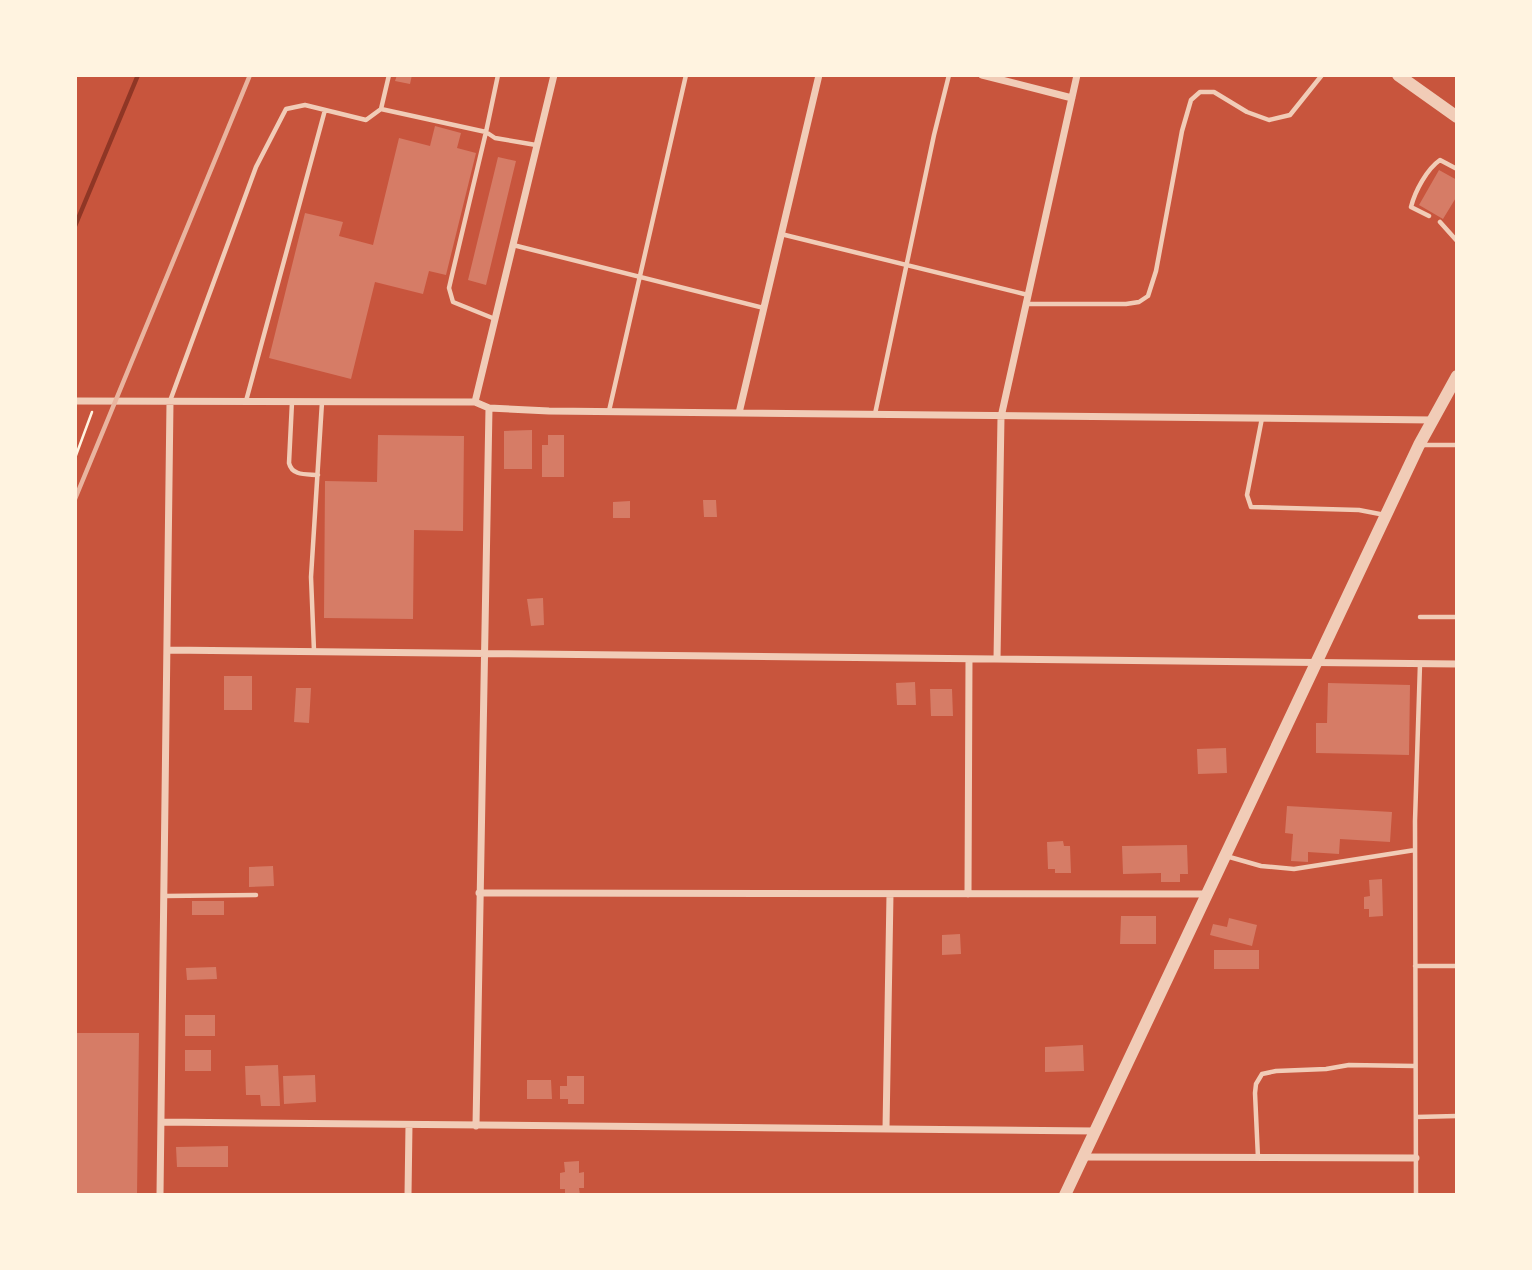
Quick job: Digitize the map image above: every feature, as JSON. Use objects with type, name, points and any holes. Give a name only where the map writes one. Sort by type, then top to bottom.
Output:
[{"type":"street","points":[[475,402],[554,75]]},
{"type":"street","points":[[739,413],[818,75]]},
{"type":"street","points":[[982,75],[1072,98]]},
{"type":"street","points":[[997,660],[1001,417],[1077,75]]},
{"type":"street","points":[[1398,75],[1455,113]]},
{"type":"street","points":[[1065,1195],[1419,444],[1457,376]]},
{"type":"street","points":[[75,401],[475,402],[489,408],[608,411],[1433,420]]},
{"type":"street","points":[[160,1195],[170,402]]},
{"type":"street","points":[[476,1126],[489,408]]},
{"type":"street","points":[[167,650],[1457,664]]},
{"type":"street","points":[[968,894],[969,659]]},
{"type":"street","points":[[479,893],[1207,894]]},
{"type":"street","points":[[886,1129],[890,894]]},
{"type":"street","points":[[161,1122],[1095,1131]]},
{"type":"street","points":[[408,1195],[409,1125]]},
{"type":"street","points":[[1083,1157],[1416,1158]]},
{"type":"lane","points":[[170,402],[256,167],[286,109],[305,105],[366,120],[381,109],[389,75]]},
{"type":"lane","points":[[495,320],[453,302],[449,288],[498,75]]},
{"type":"lane","points":[[608,411],[686,75]]},
{"type":"lane","points":[[874,415],[949,75]]},
{"type":"lane","points":[[1026,304],[1126,304],[1139,302],[1148,296],[1156,271],[1182,131],[1191,100],[1200,92],[1214,92],[1247,112],[1269,120],[1290,115],[1322,75]]},
{"type":"lane","points":[[381,109],[537,146]]},
{"type":"lane","points":[[246,402],[325,110]]},
{"type":"lane","points":[[1429,216],[1411,207],[1433,165],[1440,160],[1457,169]]},
{"type":"lane","points":[[1440,222],[1456,238]]},
{"type":"lane","points":[[781,234],[1028,295]]},
{"type":"lane","points":[[513,244],[764,308]]},
{"type":"lane","points":[[292,402],[290,469],[318,475]]},
{"type":"lane","points":[[314,652],[311,577],[322,402]]},
{"type":"lane","points":[[1262,418],[1247,495],[1251,507],[1359,510],[1385,516]]},
{"type":"lane","points":[[1419,444],[1457,445]]},
{"type":"lane","points":[[1420,617],[1457,617]]},
{"type":"lane","points":[[1416,1195],[1415,850],[1420,663]]},
{"type":"lane","points":[[1226,855],[1261,866],[1294,869],[1415,850]]},
{"type":"lane","points":[[165,896],[256,895]]},
{"type":"lane","points":[[1415,966],[1457,965]]},
{"type":"lane","points":[[1258,1158],[1255,1093],[1256,1084],[1262,1074],[1349,1065],[1415,1066]]},
{"type":"lane","points":[[1416,1117],[1457,1116]]},
{"type":"path","points":[[75,458],[96,401]]},
{"type":"building","points":[[397,75],[412,75],[410,84],[395,81]]},
{"type":"building","points":[[435,126],[461,133],[457,148],[476,153],[446,275],[429,271],[423,294],[375,282],[351,379],[269,358],[305,213],[343,222],[339,236],[373,245],[399,138],[430,146]]},
{"type":"building","points":[[498,157],[516,161],[486,285],[468,280]]},
{"type":"building","points":[[1439,170],[1457,180],[1457,196],[1443,219],[1419,205]]},
{"type":"building","points":[[532,430],[532,469],[504,469],[504,431]]},
{"type":"building","points":[[378,435],[464,436],[463,531],[414,530],[413,619],[324,618],[325,481],[377,482]]},
{"type":"building","points":[[548,435],[564,435],[564,477],[542,477],[542,445],[548,445]]},
{"type":"building","points":[[703,500],[716,500],[717,517],[704,517]]},
{"type":"building","points":[[630,501],[630,518],[613,518],[613,502]]},
{"type":"building","points":[[543,598],[544,625],[531,626],[527,599]]},
{"type":"building","points":[[224,676],[252,676],[252,710],[224,710]]},
{"type":"building","points":[[915,682],[916,705],[897,705],[896,683]]},
{"type":"building","points":[[1328,683],[1410,685],[1409,755],[1316,753],[1316,723],[1327,723]]},
{"type":"building","points":[[296,688],[311,688],[309,723],[294,722]]},
{"type":"building","points":[[930,689],[952,689],[953,716],[931,716]]},
{"type":"building","points":[[1226,748],[1227,773],[1198,774],[1197,749]]},
{"type":"building","points":[[1287,806],[1392,812],[1390,842],[1340,839],[1339,854],[1308,852],[1308,862],[1291,861],[1293,834],[1285,833]]},
{"type":"building","points":[[1063,841],[1064,846],[1070,846],[1071,873],[1055,873],[1055,869],[1048,869],[1047,842]]},
{"type":"building","points":[[1187,845],[1188,874],[1180,874],[1180,882],[1161,882],[1161,873],[1123,874],[1122,846]]},
{"type":"building","points":[[273,866],[274,886],[249,887],[249,867]]},
{"type":"building","points":[[1382,879],[1383,916],[1369,917],[1369,909],[1364,909],[1364,897],[1370,896],[1369,880]]},
{"type":"building","points":[[192,901],[224,901],[224,915],[192,915]]},
{"type":"building","points":[[1121,916],[1156,916],[1156,944],[1120,944]]},
{"type":"building","points":[[1229,918],[1257,925],[1252,946],[1210,935],[1213,924],[1227,927]]},
{"type":"building","points":[[960,934],[961,954],[942,955],[942,935]]},
{"type":"building","points":[[1214,950],[1259,950],[1259,969],[1214,969]]},
{"type":"building","points":[[216,967],[217,979],[187,980],[186,968]]},
{"type":"building","points":[[185,1015],[215,1015],[215,1036],[185,1036]]},
{"type":"building","points":[[75,1033],[139,1033],[137,1195],[75,1195]]},
{"type":"building","points":[[1083,1045],[1084,1071],[1045,1072],[1045,1047]]},
{"type":"building","points":[[185,1050],[211,1050],[211,1071],[185,1071]]},
{"type":"building","points":[[278,1065],[280,1106],[261,1106],[260,1095],[246,1095],[245,1066]]},
{"type":"building","points":[[315,1075],[316,1102],[284,1104],[283,1076]]},
{"type":"building","points":[[567,1076],[584,1076],[584,1104],[568,1104],[568,1099],[560,1099],[560,1086],[567,1086]]},
{"type":"building","points":[[527,1080],[551,1080],[552,1099],[527,1099]]},
{"type":"building","points":[[228,1146],[228,1167],[177,1167],[176,1147]]},
{"type":"building","points":[[579,1161],[579,1173],[584,1172],[584,1188],[579,1188],[580,1195],[565,1195],[565,1189],[560,1189],[560,1173],[565,1172],[564,1162]]},
{"type":"waterway","points":[[75,226],[138,75]]},
{"type":"railway","points":[[75,499],[250,75]]}]
